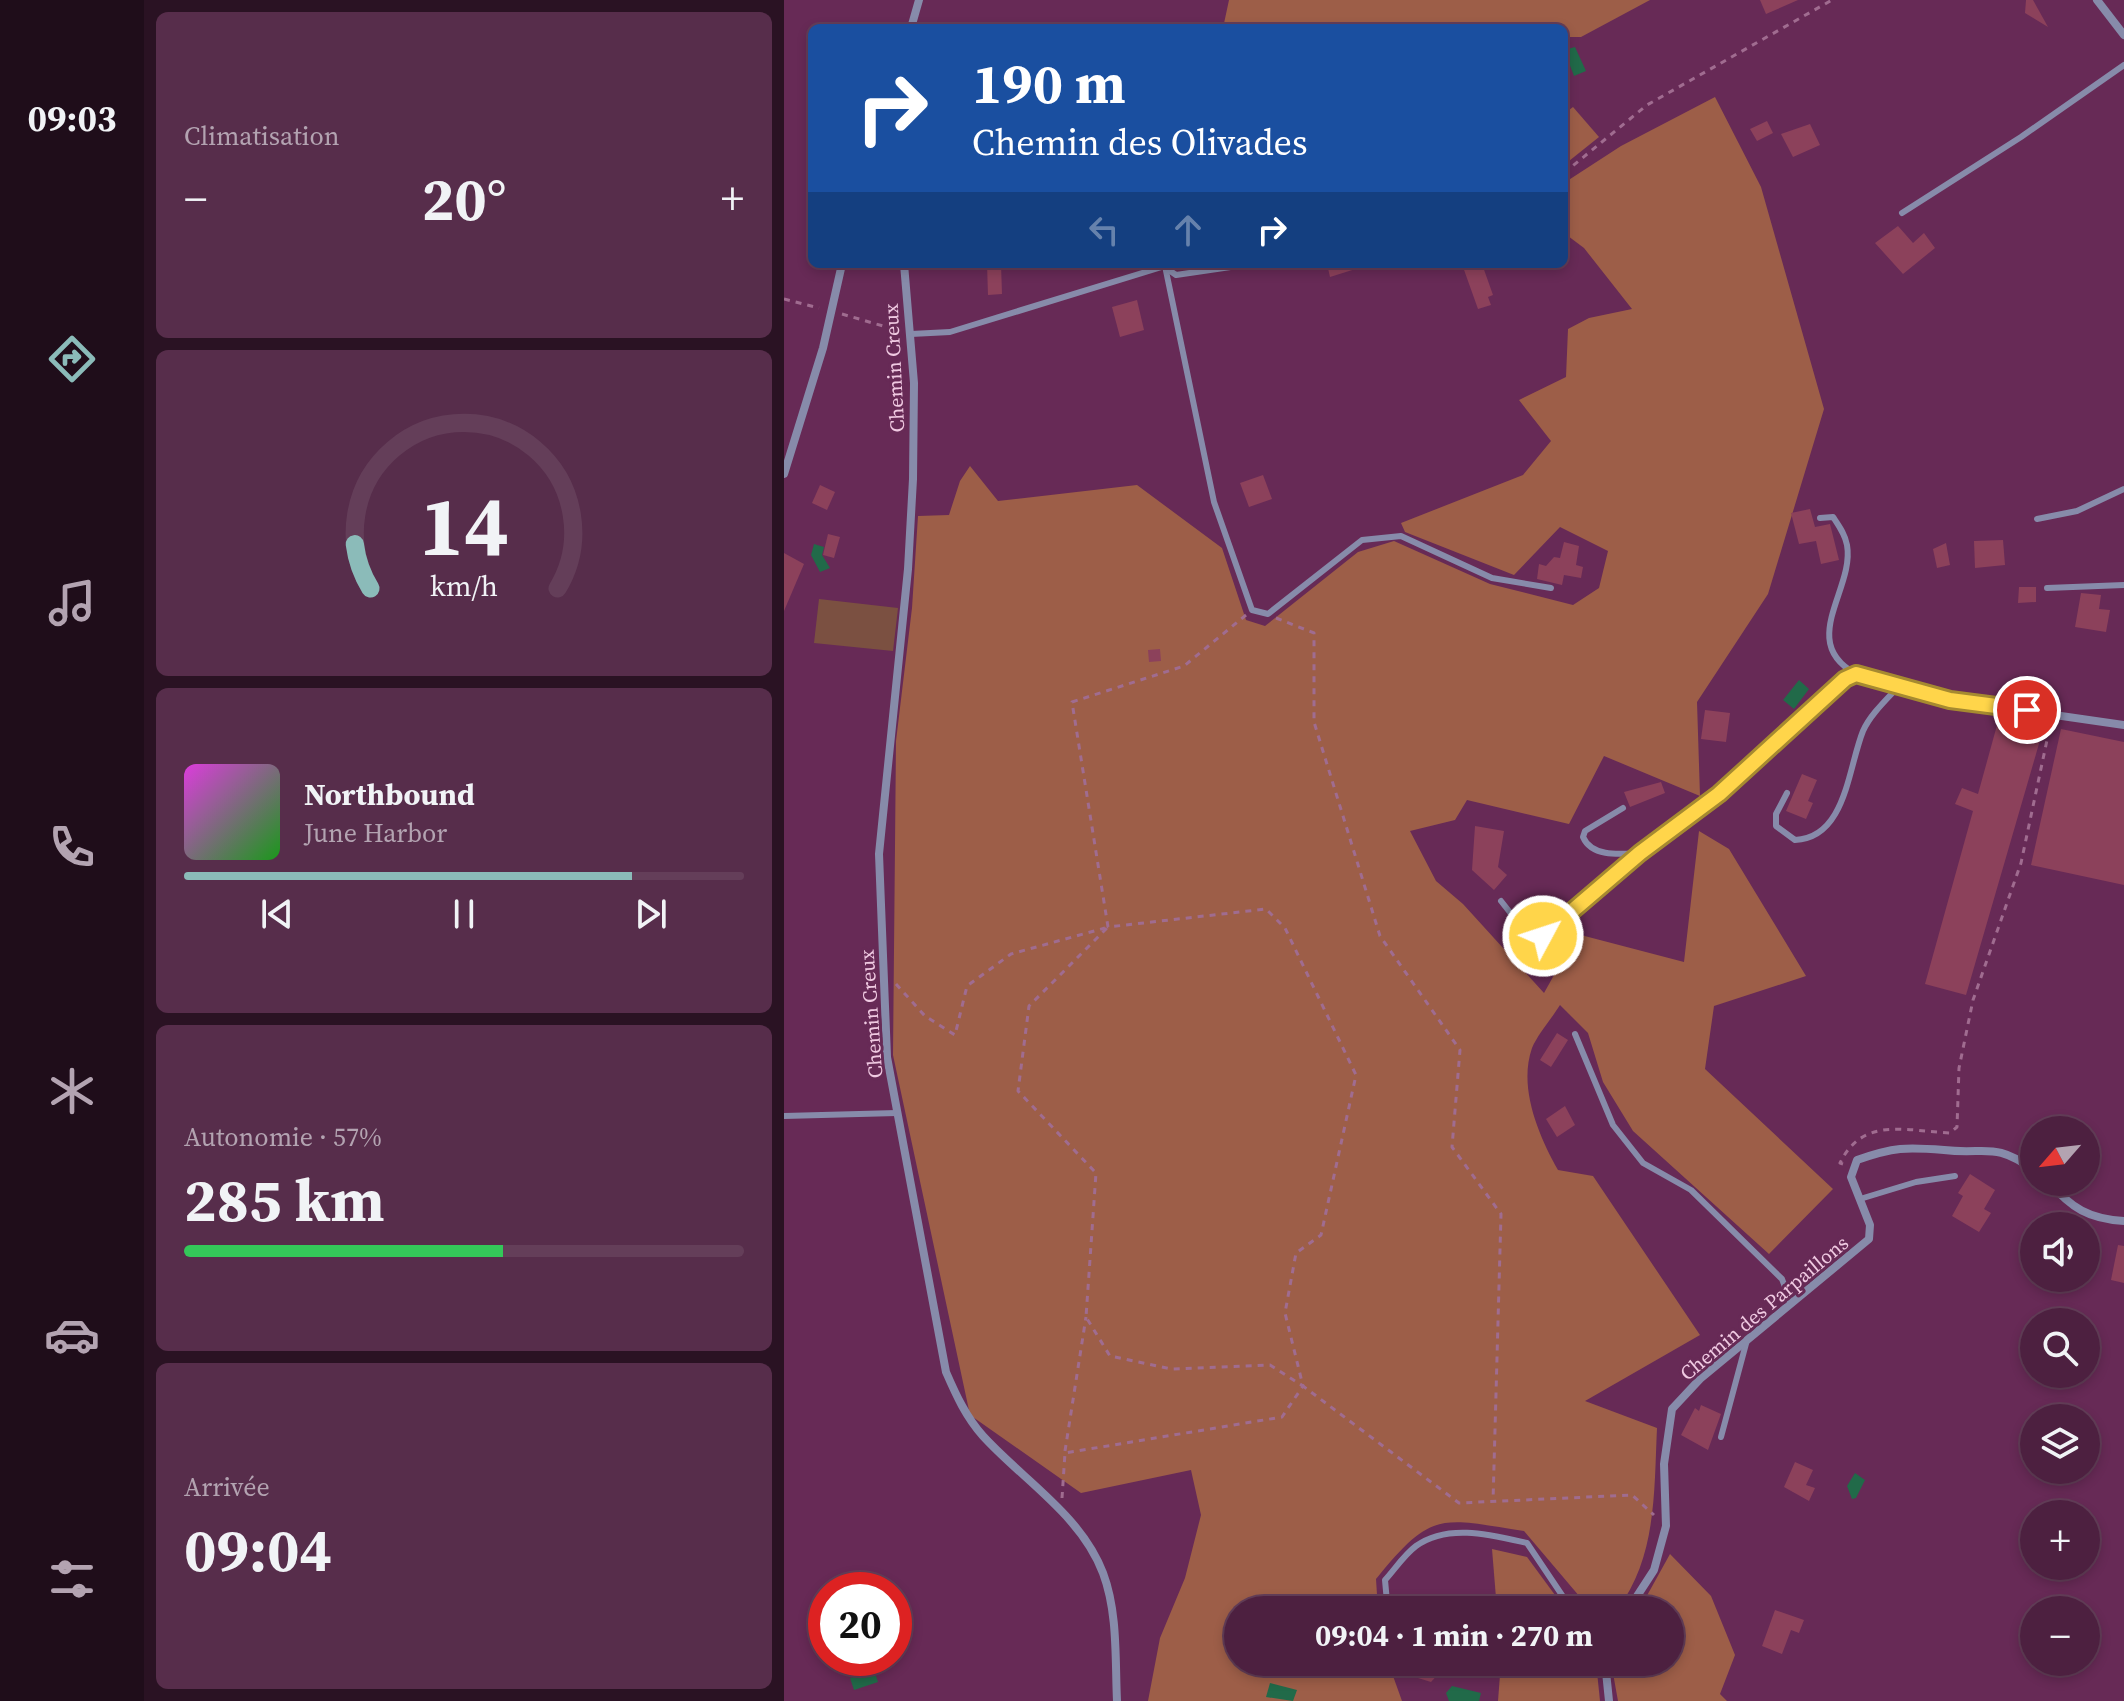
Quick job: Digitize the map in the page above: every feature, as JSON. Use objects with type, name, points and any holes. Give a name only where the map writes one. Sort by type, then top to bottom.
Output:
[{"type":"street","points":[[912,24],[919,0]]},
{"type":"street","points":[[2097,0],[2124,35]]},
{"type":"street","points":[[784,474],[832,311],[841,268]]},
{"type":"street","name":"Chemin Creux","points":[[904,268],[914,383],[908,569],[879,854],[887,1057],[946,1372],[961,1407],[981,1434],[1061,1511],[1088,1545],[1103,1573],[1112,1605],[1117,1701]]},
{"type":"street","points":[[1856,674],[1950,700],[2124,725]]},
{"type":"street","points":[[1852,1168],[1857,1160],[1887,1149],[1919,1146],[1946,1151],[1986,1148],[2006,1152],[2020,1161]]},
{"type":"street","name":"Chemin des Parpaillons","points":[[1637,1596],[1654,1570],[1666,1526],[1664,1464],[1672,1409],[1685,1393],[1869,1239],[1870,1225],[1851,1177],[1852,1168]]},
{"type":"street","points":[[2062,1196],[2074,1208],[2087,1215],[2124,1221]]},
{"type":"street","points":[[1606,1676],[1609,1701]]},
{"type":"lane","points":[[1902,213],[2021,137],[2124,65]]},
{"type":"lane","points":[[911,334],[950,332],[1158,268]]},
{"type":"lane","points":[[1165,268],[1214,502],[1252,610],[1268,614],[1362,540],[1401,536],[1492,578],[1551,588]]},
{"type":"lane","points":[[1167,268],[1176,275],[1224,268]]},
{"type":"lane","points":[[2037,519],[2077,511],[2124,489]]},
{"type":"lane","points":[[1501,901],[1527,934],[1543,936],[1640,853],[1719,794],[1845,679],[1856,674],[1832,654],[1830,636],[1847,546],[1833,517],[1820,518]]},
{"type":"lane","points":[[2047,588],[2124,585]]},
{"type":"lane","points":[[1787,793],[1776,814],[1776,826],[1795,840],[1810,840],[1821,833],[1845,793],[1864,729],[1898,687]]},
{"type":"lane","points":[[1623,808],[1585,831],[1583,837],[1586,844],[1598,851],[1640,853]]},
{"type":"lane","points":[[1575,1034],[1613,1125],[1643,1163],[1691,1190],[1782,1279],[1791,1303]]},
{"type":"lane","points":[[784,1116],[897,1113]]},
{"type":"lane","points":[[1860,1199],[1916,1182],[1955,1176]]},
{"type":"lane","points":[[1721,1437],[1747,1340]]},
{"type":"lane","points":[[1386,1596],[1385,1580],[1414,1547],[1431,1537],[1476,1532],[1527,1543],[1563,1596]]},
{"type":"path","points":[[1568,170],[1647,105],[1832,0]]},
{"type":"path","points":[[784,299],[911,334]]},
{"type":"path","points":[[1108,927],[1072,702],[1184,666],[1252,610]]},
{"type":"path","points":[[1268,614],[1314,633],[1314,722],[1380,936],[1460,1050],[1452,1147],[1501,1214],[1493,1502]]},
{"type":"path","points":[[1852,1168],[1840,1163],[1860,1135],[1878,1130],[1950,1133],[1957,1127],[1959,1068],[1973,1000],[2021,863],[2052,714]]},
{"type":"path","points":[[883,969],[925,1016],[955,1035],[967,986],[1011,954],[1108,927],[1266,909],[1285,928],[1356,1075],[1321,1235],[1296,1253],[1285,1313],[1303,1386],[1282,1417],[1065,1453]]},
{"type":"path","points":[[1061,1511],[1065,1453],[1086,1317],[1096,1173],[1018,1091],[1029,1006],[1108,927]]},
{"type":"path","points":[[1086,1317],[1110,1356],[1171,1369],[1270,1365],[1303,1386],[1459,1503],[1632,1495],[1666,1526]]},
{"type":"shaded area","points":[[1229,0],[1650,0],[1581,37],[1568,37],[1568,24],[1224,24]]},
{"type":"shaded area","points":[[1575,47],[1586,71],[1574,76],[1568,60],[1568,49]]},
{"type":"shaded area","points":[[1715,97],[1761,187],[1824,409],[1768,594],[1697,702],[1700,796],[1604,756],[1569,824],[1467,800],[1455,820],[1410,831],[1436,881],[1463,904],[1544,993],[1577,934],[1684,962],[1699,831],[1729,849],[1806,976],[1714,1006],[1705,1069],[1833,1189],[1769,1254],[1633,1131],[1603,1082],[1588,1033],[1560,1005],[1532,1048],[1528,1063],[1529,1095],[1544,1142],[1558,1170],[1593,1176],[1700,1335],[1585,1401],[1657,1428],[1651,1523],[1640,1568],[1630,1590],[1626,1596],[1579,1596],[1524,1531],[1473,1523],[1440,1524],[1425,1530],[1395,1557],[1376,1579],[1377,1596],[1224,1596],[1224,1676],[1393,1676],[1402,1701],[1148,1701],[1160,1638],[1185,1578],[1201,1515],[1191,1470],[1081,1493],[970,1415],[893,1055],[896,741],[912,608],[918,516],[949,515],[960,481],[970,466],[998,501],[1137,485],[1222,548],[1246,620],[1265,626],[1358,552],[1394,541],[1490,584],[1573,605],[1599,588],[1608,551],[1560,527],[1514,575],[1405,532],[1401,523],[1523,475],[1551,441],[1519,400],[1566,377],[1568,329],[1589,318],[1632,309],[1584,248],[1568,236],[1568,180],[1621,146]]},
{"type":"shaded area","points":[[1573,107],[1599,137],[1568,162],[1568,111]]},
{"type":"shaded area","points":[[814,544],[824,547],[822,555],[830,568],[820,572],[811,555]]},
{"type":"shaded area","points":[[819,599],[898,608],[893,651],[814,643]]},
{"type":"shaded area","points":[[1799,680],[1809,689],[1794,709],[1783,700]]},
{"type":"shaded area","points":[[1855,1473],[1865,1480],[1856,1498],[1852,1499],[1847,1486]]},
{"type":"shaded area","points":[[1492,1549],[1527,1557],[1556,1596],[1496,1596]]},
{"type":"shaded area","points":[[1670,1554],[1711,1596],[1735,1655],[1720,1694],[1727,1701],[1618,1701],[1614,1676],[1684,1676],[1684,1596],[1647,1596]]},
{"type":"shaded area","points":[[876,1676],[878,1682],[854,1690],[850,1678]]},
{"type":"shaded area","points":[[1500,1676],[1597,1676],[1600,1701],[1498,1701]]},
{"type":"shaded area","points":[[1270,1683],[1297,1690],[1293,1701],[1266,1697]]},
{"type":"shaded area","points":[[1452,1686],[1481,1693],[1479,1701],[1449,1701],[1446,1693]]},
{"type":"building","points":[[1760,0],[1798,0],[1766,14]]},
{"type":"building","points":[[2026,0],[2033,0],[2048,27],[2025,13]]},
{"type":"building","points":[[1767,121],[1773,133],[1757,141],[1750,129]]},
{"type":"building","points":[[1810,124],[1820,145],[1793,157],[1781,134]]},
{"type":"building","points":[[1898,226],[1913,243],[1924,233],[1935,248],[1903,274],[1875,243]]},
{"type":"building","points":[[987,268],[1001,268],[1002,294],[988,295]]},
{"type":"building","points":[[1328,268],[1359,268],[1330,277]]},
{"type":"building","points":[[1463,268],[1483,268],[1493,295],[1488,297],[1491,305],[1478,309]]},
{"type":"building","points":[[1137,300],[1144,330],[1120,337],[1112,307]]},
{"type":"building","points":[[1263,475],[1272,499],[1249,507],[1240,483]]},
{"type":"building","points":[[820,485],[835,492],[827,510],[812,503]]},
{"type":"building","points":[[1810,509],[1815,527],[1830,524],[1839,560],[1821,564],[1816,541],[1799,544],[1791,513]]},
{"type":"building","points":[[828,534],[840,537],[834,558],[823,555]]},
{"type":"building","points":[[2003,540],[2005,565],[1975,568],[1974,541]]},
{"type":"building","points":[[1564,542],[1579,546],[1576,565],[1583,567],[1581,578],[1564,575],[1562,585],[1537,579],[1539,564],[1546,566],[1554,557],[1560,558]]},
{"type":"building","points":[[1946,543],[1950,565],[1937,568],[1933,549]]},
{"type":"building","points":[[784,553],[804,564],[784,611]]},
{"type":"building","points":[[2019,587],[2036,587],[2036,602],[2018,603]]},
{"type":"building","points":[[2081,593],[2101,595],[2099,609],[2110,610],[2106,632],[2075,627]]},
{"type":"building","points":[[1160,649],[1161,661],[1149,662],[1148,650]]},
{"type":"building","points":[[1705,710],[1730,713],[1726,742],[1701,739]]},
{"type":"building","points":[[1999,718],[2043,730],[1966,995],[1925,984],[1973,811],[1955,804],[1962,788],[1978,794]]},
{"type":"building","points":[[2061,729],[2124,742],[2124,885],[2031,865]]},
{"type":"building","points":[[1802,774],[1817,780],[1808,801],[1813,803],[1806,819],[1786,811]]},
{"type":"building","points":[[1661,782],[1665,793],[1630,807],[1624,792]]},
{"type":"building","points":[[1475,826],[1504,831],[1498,867],[1507,875],[1494,890],[1472,870]]},
{"type":"building","points":[[1557,1033],[1568,1040],[1551,1067],[1540,1060]]},
{"type":"building","points":[[1565,1106],[1575,1125],[1557,1137],[1546,1119]]},
{"type":"building","points":[[1970,1174],[1995,1190],[1984,1209],[1991,1213],[1979,1232],[1952,1216],[1963,1196],[1958,1193]]},
{"type":"building","points":[[2118,1245],[2124,1246],[2124,1283],[2111,1280]]},
{"type":"building","points":[[1701,1405],[1721,1414],[1708,1450],[1681,1435],[1695,1408],[1699,1411]]},
{"type":"building","points":[[1795,1462],[1813,1470],[1806,1485],[1815,1488],[1809,1501],[1784,1487]]},
{"type":"building","points":[[1775,1610],[1804,1620],[1799,1633],[1791,1630],[1782,1654],[1762,1646]]},
{"type":"building","points":[[1418,1676],[1436,1676],[1431,1682]]},
{"type":"route","points":[[1543,936],[1640,853],[1719,794],[1783,740],[1845,679],[1856,674],[1950,700],[2027,710]]}]
